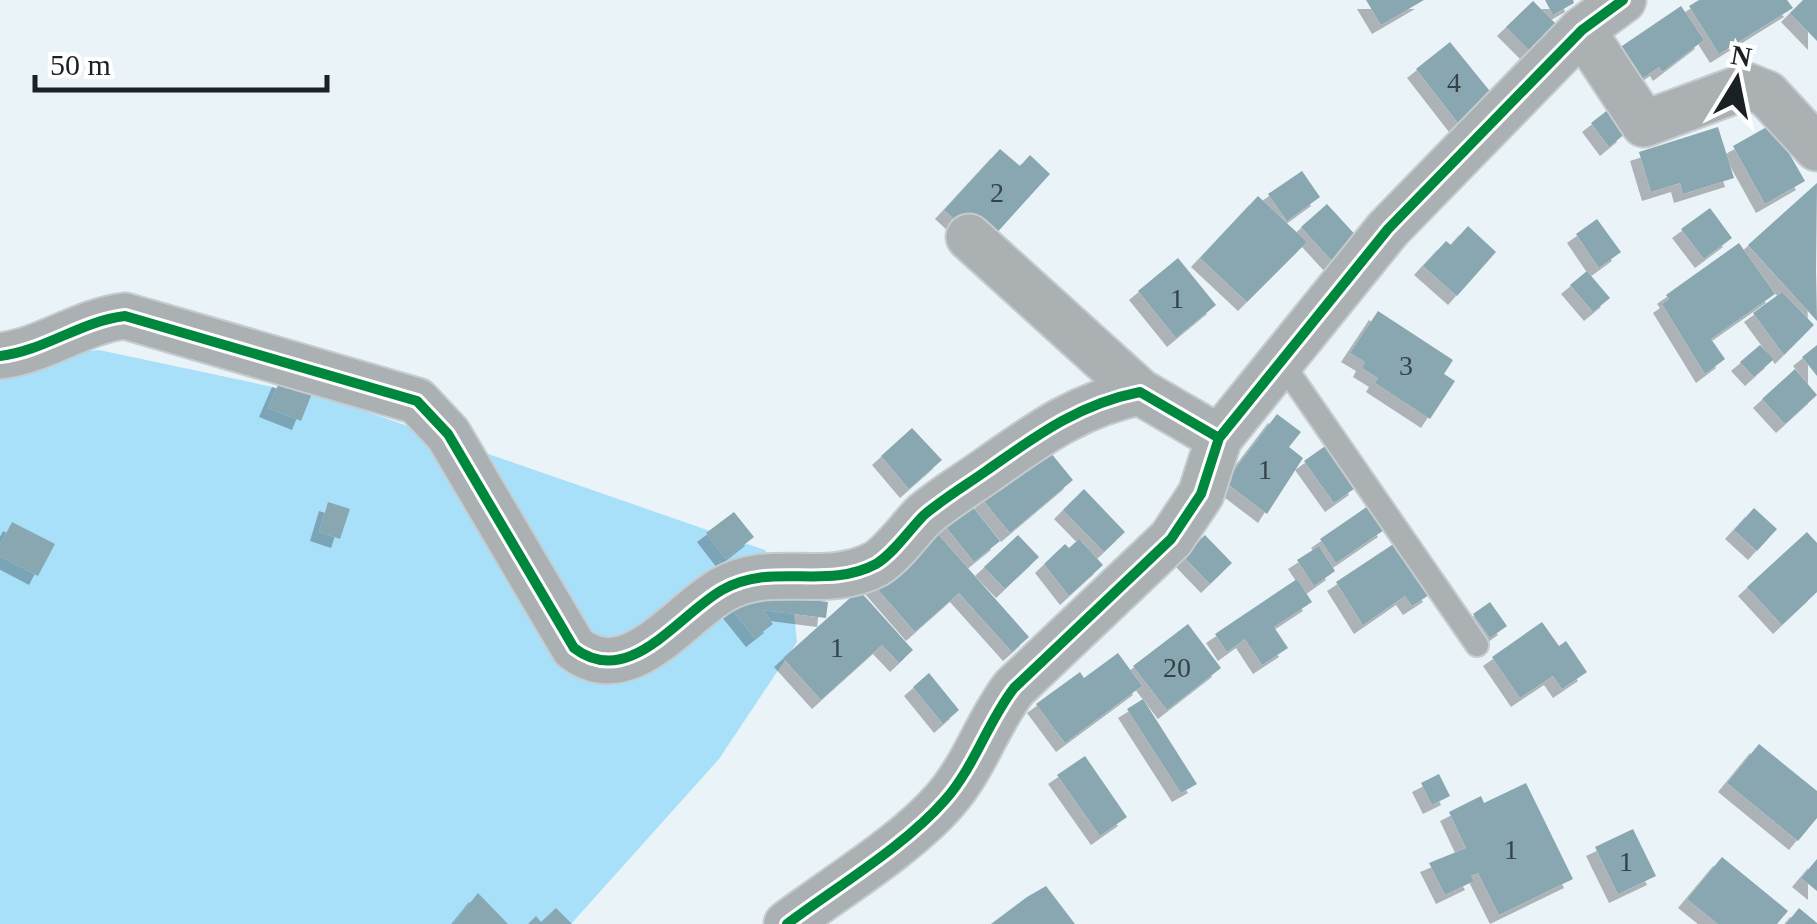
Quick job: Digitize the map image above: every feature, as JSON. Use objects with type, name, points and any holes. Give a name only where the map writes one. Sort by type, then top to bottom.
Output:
[{"type":"street","points":[[787,924],[943,803],[971,767],[999,708],[1014,688],[1171,539],[1201,494],[1219,438],[1388,229],[1582,30],[1623,0]]},
{"type":"street","points":[[1582,30],[1644,124],[1747,86],[1767,94],[1817,148]]},
{"type":"street","points":[[969,237],[1140,392],[1219,438]]},
{"type":"street","points":[[0,356],[16,354],[101,319],[125,316],[417,401],[448,434],[574,648],[588,659],[613,663],[636,655],[718,592],[742,579],[778,573],[834,579],[878,563],[926,513],[1063,416],[1105,399],[1140,392]]},
{"type":"lane","points":[[1280,360],[1477,645]]},
{"type":"shaded area","points":[[99,350],[330,399],[765,550],[791,587],[797,642],[719,759],[571,924],[0,924],[0,360]]},
{"type":"building","points":[[1366,0],[1424,0],[1381,25]]},
{"type":"building","points":[[1545,0],[1573,0],[1574,3],[1553,15]]},
{"type":"building","points":[[1699,0],[1787,0],[1793,8],[1719,54],[1689,6]]},
{"type":"building","points":[[1803,0],[1817,0],[1817,41],[1790,13]]},
{"type":"building","points":[[1533,1],[1558,26],[1531,52],[1506,27]]},
{"type":"building","points":[[1681,6],[1704,40],[1662,72],[1659,67],[1640,80],[1619,48]]},
{"type":"building","points":[[1450,42],[1493,95],[1458,123],[1416,69]]},
{"type":"building","points":[[1609,109],[1626,133],[1609,147],[1591,123]]},
{"type":"building","points":[[1772,124],[1805,181],[1765,204],[1733,146]]},
{"type":"building","points":[[1718,127],[1734,178],[1683,194],[1680,183],[1651,192],[1639,152]]},
{"type":"building","points":[[1000,149],[1020,166],[1030,155],[1050,174],[984,247],[944,210]]},
{"type":"building","points":[[1302,171],[1320,197],[1287,221],[1268,194]]},
{"type":"building","points":[[1817,183],[1816,271],[1817,321],[1748,245]]},
{"type":"building","points":[[1258,196],[1307,242],[1247,302],[1200,258]]},
{"type":"building","points":[[1327,204],[1360,240],[1334,263],[1301,227]]},
{"type":"building","points":[[1710,208],[1732,238],[1704,259],[1681,229]]},
{"type":"building","points":[[1597,219],[1621,252],[1599,268],[1576,234]]},
{"type":"building","points":[[1468,226],[1496,252],[1457,296],[1423,266],[1446,241],[1451,245]]},
{"type":"building","points":[[1739,243],[1775,294],[1711,339],[1725,359],[1705,374],[1662,304],[1669,299],[1666,295]]},
{"type":"building","points":[[1178,258],[1216,305],[1176,338],[1138,291]]},
{"type":"building","points":[[1587,271],[1610,298],[1593,312],[1570,285]]},
{"type":"building","points":[[1782,292],[1814,325],[1784,355],[1753,313]]},
{"type":"building","points":[[1378,311],[1453,360],[1444,374],[1455,381],[1430,419],[1375,383],[1378,378],[1362,368],[1365,362],[1350,353]]},
{"type":"building","points":[[1760,345],[1774,359],[1754,377],[1740,362]]},
{"type":"building","points":[[1817,345],[1817,376],[1802,357]]},
{"type":"building","points":[[1795,369],[1817,395],[1785,424],[1762,399]]},
{"type":"building","points":[[281,378],[313,391],[301,421],[268,408]]},
{"type":"building","points":[[1277,414],[1301,432],[1289,447],[1303,458],[1267,514],[1225,482]]},
{"type":"building","points":[[912,428],[942,460],[909,489],[881,456]]},
{"type":"building","points":[[1328,444],[1358,486],[1334,503],[1304,461]]},
{"type":"building","points":[[1046,447],[1073,480],[1010,533],[983,500]]},
{"type":"building","points":[[1084,489],[1125,532],[1104,552],[1063,510]]},
{"type":"building","points":[[968,501],[1000,541],[974,562],[942,522]]},
{"type":"building","points":[[328,502],[350,509],[340,539],[319,532]]},
{"type":"building","points":[[1371,504],[1387,528],[1336,563],[1320,539]]},
{"type":"building","points":[[1754,508],[1777,529],[1757,551],[1734,530]]},
{"type":"building","points":[[734,512],[754,537],[726,559],[706,533]]},
{"type":"building","points":[[12,522],[55,544],[38,576],[0,556],[0,545]]},
{"type":"building","points":[[935,531],[1029,637],[1012,652],[959,593],[915,632],[874,585]]},
{"type":"building","points":[[1807,532],[1817,543],[1817,592],[1782,625],[1747,587]]},
{"type":"building","points":[[1018,535],[1039,557],[1005,589],[984,567]]},
{"type":"building","points":[[1205,535],[1232,563],[1210,584],[1183,556]]},
{"type":"building","points":[[1079,539],[1103,565],[1069,596],[1044,564],[1065,544],[1069,548]]},
{"type":"building","points":[[1398,541],[1432,593],[1412,606],[1405,596],[1363,625],[1336,582]]},
{"type":"building","points":[[1319,546],[1335,571],[1314,586],[1297,560]]},
{"type":"building","points":[[1297,579],[1312,602],[1274,627],[1288,648],[1262,665],[1245,639],[1227,652],[1215,634]]},
{"type":"building","points":[[859,590],[913,650],[899,663],[882,645],[821,700],[783,658]]},
{"type":"building","points":[[748,592],[828,602],[826,618],[763,610],[773,624],[755,638],[730,607]]},
{"type":"building","points":[[1490,602],[1507,626],[1490,638],[1473,614]]},
{"type":"building","points":[[1542,622],[1559,646],[1566,641],[1587,672],[1562,689],[1553,676],[1520,698],[1492,657]]},
{"type":"building","points":[[1188,624],[1221,668],[1167,710],[1133,666]]},
{"type":"building","points":[[1118,653],[1142,686],[1065,743],[1036,704],[1080,672],[1084,678]]},
{"type":"building","points":[[929,673],[959,710],[943,724],[913,687]]},
{"type":"building","points":[[1143,699],[1197,784],[1181,793],[1127,709]]},
{"type":"building","points":[[1759,744],[1817,791],[1817,818],[1798,841],[1727,783]]},
{"type":"building","points":[[1085,756],[1127,817],[1100,836],[1057,775]]},
{"type":"building","points":[[1439,774],[1450,796],[1432,805],[1421,783]]},
{"type":"building","points":[[1526,783],[1573,879],[1499,915],[1478,873],[1471,876],[1474,881],[1445,895],[1429,863],[1466,848],[1449,812],[1481,796],[1484,803]]},
{"type":"building","points":[[1633,829],[1656,876],[1618,894],[1595,847]]},
{"type":"building","points":[[1722,857],[1788,911],[1777,924],[1718,924],[1687,899]]},
{"type":"building","points":[[1817,859],[1817,891],[1801,878]]},
{"type":"building","points":[[1046,886],[1075,924],[991,924],[1027,897]]},
{"type":"building","points":[[478,893],[508,924],[453,924]]},
{"type":"building","points":[[556,908],[572,924],[528,924],[536,916],[541,922]]},
{"type":"building","points":[[1799,908],[1817,923],[1817,924],[1786,924]]},
{"type":"cycle path","points":[[787,924],[890,850],[945,800],[1014,688],[1171,539],[1201,494],[1219,438],[1388,229],[1582,30],[1623,0]]},
{"type":"cycle path","points":[[0,356],[125,316],[417,401],[448,434],[574,648],[594,659],[614,660],[633,655],[722,590],[741,582],[779,576],[837,575],[876,564],[939,503],[1041,433],[1097,404],[1140,392],[1219,438]]}]
